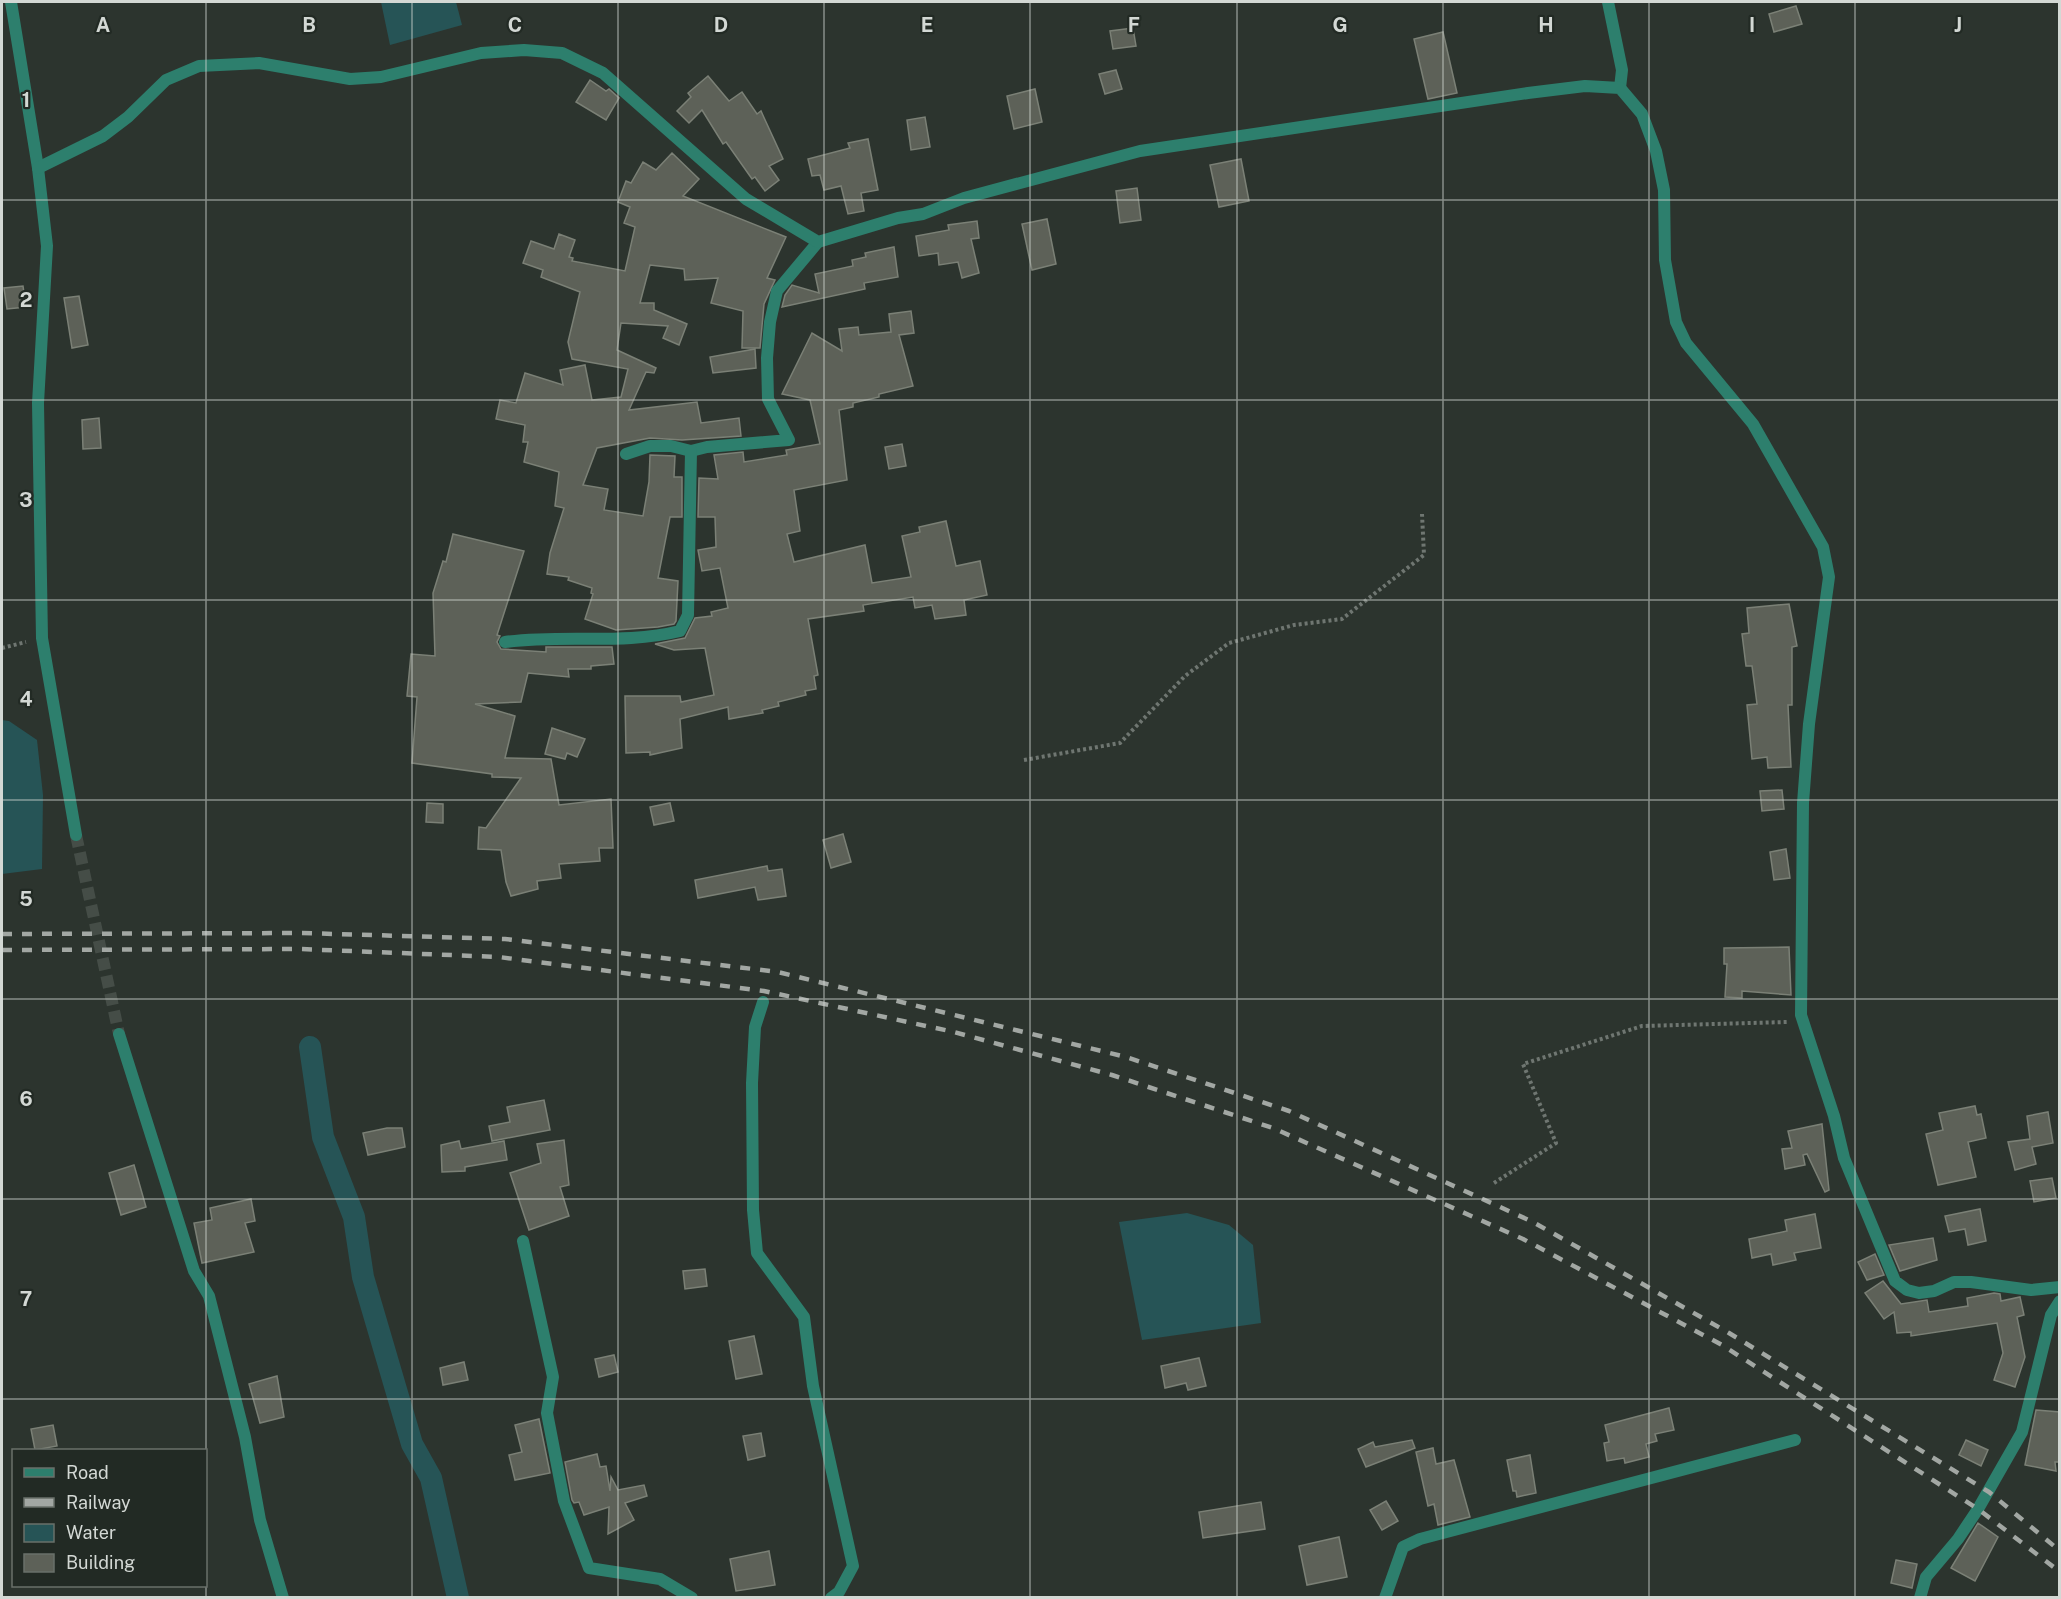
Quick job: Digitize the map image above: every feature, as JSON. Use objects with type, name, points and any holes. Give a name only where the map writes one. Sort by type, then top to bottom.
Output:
[{"type":"street","points":[[11,2],[38,168],[47,246],[38,403],[42,638],[75,835]]},
{"type":"street","points":[[1608,2],[1622,70],[1620,88],[1642,114],[1656,151],[1664,190],[1665,260],[1676,322],[1686,343],[1753,424],[1823,546],[1829,577],[1809,724],[1803,803],[1800,963],[1803,1021],[1834,1116],[1844,1158],[1895,1281],[1907,1290],[1919,1293],[1962,1282],[2031,1290],[2060,1287]]},
{"type":"street","points":[[38,168],[103,136],[128,117],[166,80],[199,66],[259,63],[350,79],[381,77],[481,53],[524,50],[562,53],[603,73],[746,199],[818,242]]},
{"type":"street","points":[[626,454],[650,446],[671,446],[691,452],[707,447],[789,440],[768,399],[767,358],[770,322],[777,291],[818,242],[898,218],[924,214],[964,198],[1140,151],[1584,86],[1620,88]]},
{"type":"street","points":[[505,642],[539,638],[659,636],[680,631],[688,615],[691,452]]},
{"type":"street","points":[[763,1002],[755,1027],[752,1083],[753,1210],[757,1252],[804,1317],[813,1386],[853,1566],[839,1592],[831,1598]]},
{"type":"street","points":[[118,1034],[194,1271],[209,1296],[245,1437],[260,1520],[283,1598]]},
{"type":"street","points":[[523,1241],[553,1377],[547,1413],[564,1501],[589,1568],[660,1580],[692,1598]]},
{"type":"street","points":[[1920,1598],[1926,1576],[1968,1524],[2022,1432],[2051,1316],[2060,1301]]},
{"type":"street","points":[[1384,1598],[1403,1547],[1420,1539],[1796,1440]]},
{"type":"path","points":[[1024,760],[1120,743],[1185,676],[1229,643],[1294,625],[1342,619],[1424,555],[1422,514]]},
{"type":"path","points":[[2,648],[42,638]]},
{"type":"path","points":[[1494,1183],[1556,1143],[1523,1064],[1642,1026],[1803,1021]]},
{"type":"water","points":[[381,2],[456,2],[462,25],[390,45]]},
{"type":"water","points":[[2,720],[9,721],[37,740],[43,795],[42,869],[2,874]]},
{"type":"water","points":[[1187,1213],[1229,1225],[1253,1245],[1261,1323],[1142,1340],[1119,1222]]},
{"type":"building","points":[[1796,6],[1802,24],[1774,32],[1769,14]]},
{"type":"building","points":[[1133,28],[1136,46],[1113,49],[1110,31]]},
{"type":"building","points":[[1443,32],[1457,93],[1428,99],[1414,39]]},
{"type":"building","points":[[1116,70],[1122,89],[1105,94],[1099,74]]},
{"type":"building","points":[[708,76],[729,101],[742,92],[757,114],[761,111],[783,159],[769,166],[779,180],[765,191],[755,177],[752,179],[726,142],[723,144],[702,110],[689,123],[677,111],[691,97],[688,93]]},
{"type":"building","points":[[590,80],[606,91],[609,89],[619,98],[606,120],[576,102]]},
{"type":"building","points":[[1035,89],[1042,122],[1014,129],[1007,96]]},
{"type":"building","points":[[925,117],[930,147],[911,150],[907,120]]},
{"type":"building","points":[[868,139],[878,190],[861,193],[864,211],[848,214],[841,186],[824,190],[820,175],[812,176],[808,159],[850,148],[848,143]]},
{"type":"building","points":[[672,153],[699,179],[683,196],[786,237],[767,278],[775,280],[764,304],[760,348],[742,348],[743,311],[711,303],[718,278],[685,280],[684,269],[650,265],[640,303],[654,303],[654,310],[687,324],[679,345],[663,338],[668,326],[621,323],[617,350],[656,368],[654,373],[646,372],[629,410],[697,402],[701,423],[739,418],[741,436],[682,440],[650,438],[597,448],[583,485],[608,489],[604,510],[643,516],[649,482],[650,455],[675,456],[674,477],[682,477],[682,517],[670,517],[658,578],[678,581],[676,621],[674,624],[658,627],[616,630],[585,619],[593,594],[591,593],[592,588],[568,580],[569,577],[547,574],[550,553],[564,508],[555,506],[559,472],[524,462],[528,442],[523,442],[525,425],[496,419],[500,400],[516,403],[525,373],[563,385],[560,370],[585,365],[592,400],[621,397],[628,369],[572,359],[568,342],[580,292],[541,277],[543,270],[523,263],[531,241],[554,249],[559,234],[575,240],[569,257],[573,258],[572,261],[625,271],[635,227],[624,223],[630,207],[618,202],[626,181],[631,183],[643,162],[656,170]]},
{"type":"building","points":[[1241,159],[1249,201],[1219,207],[1210,165]]},
{"type":"building","points":[[1137,188],[1141,220],[1120,223],[1116,191]]},
{"type":"building","points":[[1047,219],[1056,264],[1032,270],[1022,224]]},
{"type":"building","points":[[977,221],[979,238],[971,239],[979,273],[962,278],[958,262],[939,265],[938,253],[919,256],[916,236],[949,230],[948,225]]},
{"type":"building","points":[[894,247],[898,277],[864,283],[865,289],[782,307],[785,295],[792,285],[819,293],[815,274],[853,266],[852,260],[866,257],[865,253]]},
{"type":"building","points":[[23,286],[26,307],[7,309],[4,288]]},
{"type":"building","points":[[79,296],[88,345],[72,348],[64,298]]},
{"type":"building","points":[[911,311],[914,333],[899,335],[913,386],[879,394],[879,397],[853,403],[853,407],[839,410],[847,480],[794,490],[800,531],[787,534],[794,562],[865,545],[872,583],[911,577],[902,536],[920,532],[919,527],[946,521],[956,566],[980,561],[987,595],[964,600],[966,615],[935,619],[932,605],[915,608],[913,597],[863,605],[864,611],[808,619],[818,675],[814,676],[816,689],[805,691],[806,695],[778,702],[779,706],[762,710],[763,713],[729,719],[728,707],[680,719],[682,748],[650,755],[650,752],[626,753],[625,696],[680,696],[681,702],[714,695],[705,648],[674,650],[655,644],[685,638],[695,618],[712,616],[711,612],[728,608],[720,568],[702,571],[698,550],[716,547],[715,517],[698,517],[699,478],[718,479],[714,455],[743,452],[744,462],[787,455],[786,450],[820,444],[810,400],[782,394],[812,333],[842,351],[839,329],[858,327],[859,335],[891,332],[889,314]]},
{"type":"building","points":[[755,349],[756,368],[713,373],[710,357]]},
{"type":"building","points":[[99,418],[101,448],[83,449],[82,420]]},
{"type":"building","points":[[902,444],[906,466],[889,469],[885,447]]},
{"type":"building","points":[[453,534],[524,551],[497,635],[500,636],[497,642],[501,649],[546,652],[546,647],[612,647],[614,664],[591,666],[591,669],[568,669],[569,677],[528,673],[521,702],[475,704],[515,716],[505,758],[551,759],[559,805],[611,799],[613,848],[599,848],[600,861],[559,864],[561,878],[537,881],[538,889],[511,896],[506,882],[501,850],[478,849],[479,827],[486,828],[521,778],[492,777],[492,774],[412,763],[417,697],[407,696],[411,654],[435,656],[433,593],[443,561],[446,562]]},
{"type":"building","points":[[1789,604],[1797,646],[1792,647],[1792,705],[1788,705],[1791,767],[1768,768],[1767,757],[1752,759],[1747,705],[1757,704],[1752,666],[1746,666],[1742,634],[1749,633],[1747,608]]},
{"type":"building","points":[[552,728],[585,739],[577,757],[567,753],[565,759],[545,754]]},
{"type":"building","points":[[1782,790],[1784,809],[1762,811],[1760,791]]},
{"type":"building","points":[[427,803],[443,804],[443,823],[426,822]]},
{"type":"building","points":[[670,803],[674,821],[654,825],[650,807]]},
{"type":"building","points":[[843,834],[851,862],[831,868],[823,840]]},
{"type":"building","points":[[1786,849],[1790,878],[1774,880],[1770,852]]},
{"type":"building","points":[[767,866],[768,871],[782,869],[786,896],[758,900],[755,887],[698,898],[695,880]]},
{"type":"building","points":[[1789,947],[1791,995],[1742,991],[1742,998],[1725,997],[1727,964],[1724,964],[1724,948]]},
{"type":"building","points":[[544,1100],[550,1130],[492,1141],[489,1126],[510,1122],[507,1107]]},
{"type":"building","points":[[1975,1106],[1977,1115],[1981,1114],[1986,1138],[1968,1142],[1976,1177],[1938,1185],[1926,1134],[1943,1130],[1939,1113]]},
{"type":"building","points":[[2048,1112],[2053,1143],[2032,1147],[2036,1164],[2015,1170],[2008,1142],[2030,1139],[2027,1116]]},
{"type":"building","points":[[1822,1124],[1829,1190],[1825,1192],[1807,1154],[1803,1155],[1805,1165],[1785,1169],[1782,1149],[1792,1148],[1788,1131]]},
{"type":"building","points":[[387,1128],[402,1128],[405,1147],[368,1155],[363,1133]]},
{"type":"building","points":[[564,1140],[569,1185],[560,1187],[569,1216],[529,1230],[510,1173],[541,1163],[537,1144]]},
{"type":"building","points":[[459,1141],[461,1149],[504,1141],[507,1160],[465,1167],[465,1171],[442,1172],[441,1145]]},
{"type":"building","points":[[134,1165],[146,1207],[121,1215],[109,1173]]},
{"type":"building","points":[[2052,1178],[2056,1198],[2034,1202],[2030,1181]]},
{"type":"building","points":[[251,1199],[255,1221],[245,1223],[254,1252],[202,1263],[194,1223],[212,1220],[210,1208]]},
{"type":"building","points":[[1980,1209],[1986,1241],[1968,1245],[1965,1229],[1949,1232],[1945,1216]]},
{"type":"building","points":[[1815,1214],[1821,1248],[1794,1253],[1796,1260],[1773,1265],[1771,1254],[1752,1258],[1749,1239],[1787,1231],[1785,1220]]},
{"type":"building","points":[[1933,1238],[1937,1260],[1900,1271],[1889,1245]]},
{"type":"building","points":[[1875,1254],[1884,1275],[1867,1280],[1858,1262]]},
{"type":"building","points":[[705,1269],[707,1286],[685,1289],[683,1271]]},
{"type":"building","points":[[1883,1281],[1901,1304],[1927,1300],[1929,1312],[1968,1306],[1967,1298],[1994,1293],[2000,1294],[2001,1301],[2020,1297],[2024,1315],[2017,1317],[2025,1357],[2015,1387],[1994,1380],[2003,1353],[1997,1323],[1911,1336],[1911,1332],[1897,1333],[1894,1312],[1884,1319],[1865,1293]]},
{"type":"building","points":[[754,1336],[762,1374],[736,1379],[729,1341]]},
{"type":"building","points":[[614,1355],[618,1372],[599,1377],[595,1359]]},
{"type":"building","points":[[1199,1358],[1206,1386],[1188,1390],[1186,1383],[1165,1388],[1161,1366]]},
{"type":"building","points":[[464,1362],[468,1380],[443,1385],[440,1368]]},
{"type":"building","points":[[277,1376],[284,1417],[260,1423],[249,1384]]},
{"type":"building","points":[[1669,1408],[1674,1430],[1655,1434],[1657,1441],[1646,1444],[1649,1457],[1625,1463],[1624,1458],[1607,1461],[1604,1443],[1609,1442],[1605,1425]]},
{"type":"building","points":[[2036,1410],[2060,1412],[2060,1462],[2055,1462],[2056,1471],[2025,1465]]},
{"type":"building","points":[[539,1419],[550,1473],[515,1480],[509,1455],[522,1452],[515,1425]]},
{"type":"building","points":[[53,1425],[57,1446],[35,1449],[31,1429]]},
{"type":"building","points":[[761,1433],[765,1456],[748,1460],[743,1436]]},
{"type":"building","points":[[1412,1440],[1415,1448],[1366,1467],[1358,1449],[1373,1442],[1375,1447]]},
{"type":"building","points":[[1966,1440],[1988,1450],[1981,1466],[1959,1455]]},
{"type":"building","points":[[1433,1448],[1436,1464],[1454,1460],[1470,1517],[1438,1525],[1434,1504],[1428,1506],[1416,1452]]},
{"type":"building","points":[[597,1454],[600,1467],[606,1466],[610,1491],[611,1477],[618,1490],[644,1485],[647,1496],[625,1503],[634,1520],[608,1534],[609,1507],[584,1515],[579,1502],[574,1503],[572,1500],[565,1462]]},
{"type":"building","points":[[1530,1455],[1536,1493],[1517,1497],[1516,1491],[1513,1491],[1507,1460]]},
{"type":"building","points":[[1386,1501],[1398,1521],[1382,1530],[1370,1510]]},
{"type":"building","points":[[1261,1502],[1265,1529],[1203,1538],[1199,1512]]},
{"type":"building","points":[[1978,1523],[1998,1537],[1975,1581],[1951,1568]]},
{"type":"building","points":[[1339,1537],[1347,1577],[1307,1585],[1299,1546]]},
{"type":"building","points":[[769,1551],[775,1585],[736,1591],[730,1559]]},
{"type":"building","points":[[1896,1560],[1917,1564],[1912,1588],[1891,1583]]},
{"type":"waterway","points":[[310,1047],[323,1137],[354,1217],[363,1277],[412,1444],[431,1478],[458,1598]]},
{"type":"tunnel","points":[[76,835],[119,1034]]},
{"type":"railway","points":[[2,934],[302,933],[505,939],[778,972],[1126,1057],[1289,1111],[1533,1222],[1729,1333],[1989,1492],[2060,1551]]},
{"type":"railway","points":[[2,950],[300,949],[499,957],[764,991],[954,1032],[1112,1075],[1273,1128],[1523,1239],[1722,1345],[1978,1509],[2060,1572]]}]
